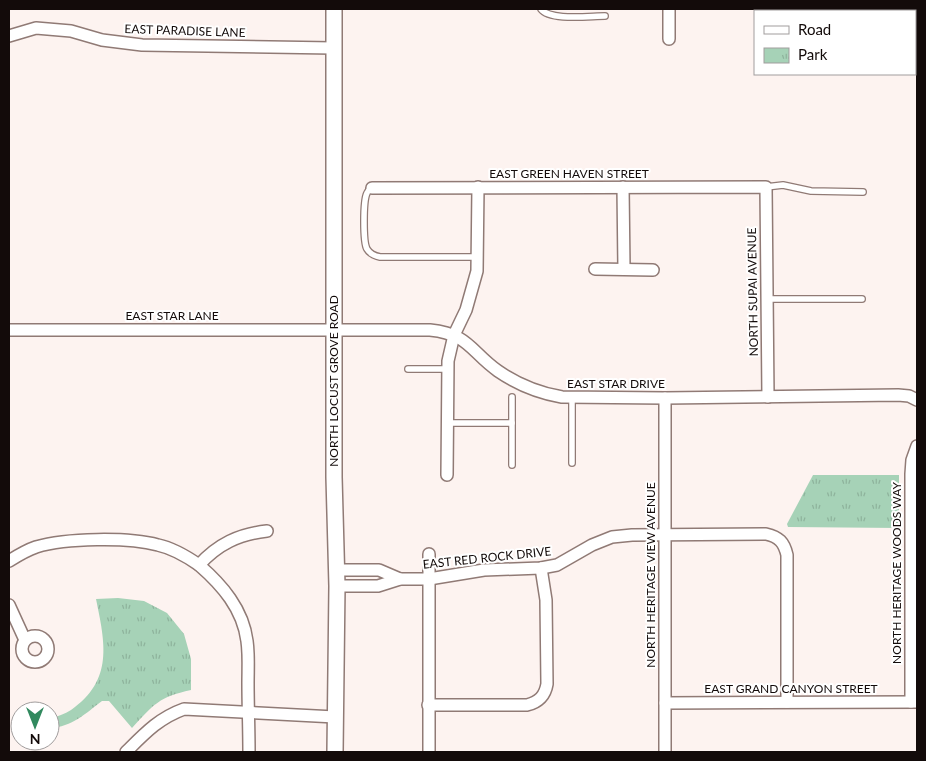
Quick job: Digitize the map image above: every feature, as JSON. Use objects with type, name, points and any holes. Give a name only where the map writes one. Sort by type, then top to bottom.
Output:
[{"type":"main road","name":"NORTH LOCUST GROVE ROAD","points":[[334,9],[334,477],[337,570],[335,752]]},
{"type":"street","points":[[669,9],[669,38]]},
{"type":"street","name":"EAST PARADISE LANE","points":[[9,36],[36,28],[71,31],[102,40],[142,45],[333,48]]},
{"type":"street","points":[[623,187],[624,269]]},
{"type":"street","name":"EAST GREEN HAVEN STREET","points":[[372,188],[766,187]]},
{"type":"street","name":"NORTH SUPAI AVENUE","points":[[766,187],[768,397]]},
{"type":"street","points":[[447,475],[448,361],[454,335],[466,310],[477,271],[478,188]]},
{"type":"street","points":[[595,269],[653,270]]},
{"type":"street","name":"EAST STAR LANE","points":[[9,330],[334,330]]},
{"type":"street","name":"EAST STAR DRIVE","points":[[334,330],[430,330],[454,335],[473,347],[496,369],[514,382],[550,395],[572,398],[898,395],[909,396],[917,400]]},
{"type":"street","name":"NORTH HERITAGE VIEW AVENUE","points":[[665,398],[665,752]]},
{"type":"street","name":"NORTH HERITAGE WOODS WAY","points":[[914,702],[914,533],[911,474],[912,460],[917,446]]},
{"type":"street","points":[[199,565],[208,554],[223,544],[238,537],[267,531]]},
{"type":"street","name":"EAST RED ROCK DRIVE","points":[[337,586],[378,586],[400,579],[429,579],[484,570],[540,568],[557,565],[592,545],[612,537],[665,534],[766,534],[780,539],[785,546],[787,555],[787,702]]},
{"type":"street","points":[[9,561],[34,548],[60,542],[128,541],[159,545],[176,551],[199,565],[214,578],[229,596],[237,609],[246,632],[249,655],[249,752]]},
{"type":"street","points":[[428,752],[429,554]]},
{"type":"street","points":[[428,705],[526,704],[538,701],[543,696],[546,692],[547,684],[546,600],[540,568]]},
{"type":"street","name":"EAST RED ROCK DRIVE","points":[[337,570],[379,570],[400,579]]},
{"type":"street","points":[[9,605],[25,640]]},
{"type":"street","name":"EAST GRAND CANYON STREET","points":[[665,703],[914,702]]},
{"type":"street","points":[[126,752],[158,721],[184,709],[335,717]]},
{"type":"lane","points":[[541,9],[544,14],[554,16],[605,16]]},
{"type":"lane","points":[[766,187],[783,185],[811,190],[863,192]]},
{"type":"lane","points":[[372,188],[368,190],[365,198],[365,241],[367,250],[372,255],[380,257],[478,257]]},
{"type":"lane","points":[[767,299],[862,299]]},
{"type":"lane","points":[[408,369],[448,369]]},
{"type":"lane","points":[[512,397],[512,465]]},
{"type":"lane","points":[[572,398],[572,463]]},
{"type":"lane","points":[[447,423],[512,423]]},
{"type":"green space","points":[[813,475],[899,475],[899,528],[788,527],[787,524]]},
{"type":"green space","points":[[118,598],[144,601],[167,613],[184,634],[191,659],[191,690],[164,699],[146,713],[132,728],[109,701],[102,701],[84,715],[60,726],[60,715],[71,710],[85,698],[94,686],[100,673],[103,660],[103,646],[96,599]]}]
